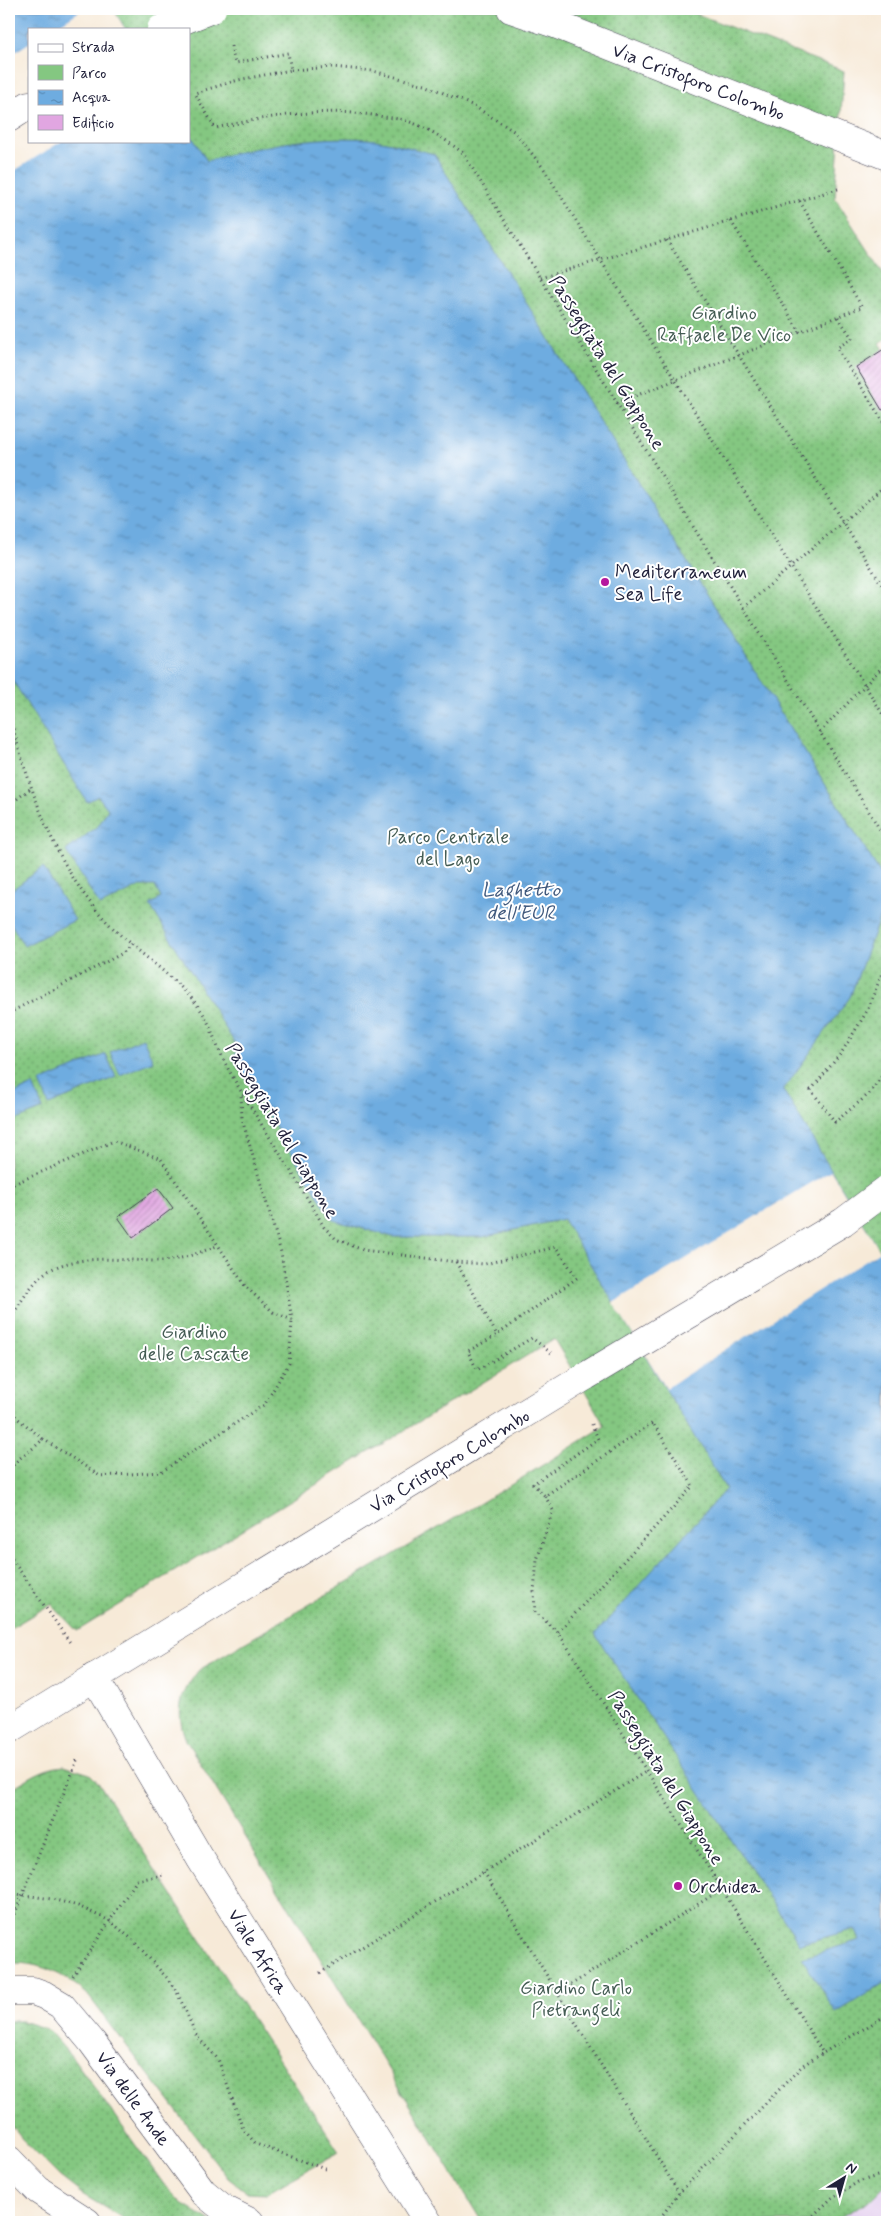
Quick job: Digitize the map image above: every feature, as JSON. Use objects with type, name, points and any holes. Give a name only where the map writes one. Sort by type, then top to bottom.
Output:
[{"type":"main road","points":[[164,28],[212,9]]},
{"type":"main road","name":"Via Cristoforo Colombo","points":[[511,9],[555,24],[887,156]]},
{"type":"main road","points":[[9,118],[28,107]]},
{"type":"main road","name":"Via Cristoforo Colombo","points":[[9,1730],[586,1376],[842,1222],[887,1189]]},
{"type":"main road","name":"Viale Africa","points":[[94,1677],[200,1858],[428,2222]]},
{"type":"main road","name":"Via delle Ande","points":[[9,1991],[33,1992],[44,1995],[61,2005],[92,2042],[203,2192],[224,2210],[250,2222]]},
{"type":"main road","points":[[9,2160],[38,2190],[87,2222]]},
{"type":"path","points":[[231,46],[235,62],[288,53],[292,70],[332,67],[373,72],[425,85],[474,106],[515,132],[544,169],[887,722]]},
{"type":"path","name":"Passeggiata del Giappone","points":[[292,70],[238,80],[195,93],[214,128],[271,117],[314,112],[368,114],[409,121],[439,135],[462,153],[887,841]]},
{"type":"path","points":[[540,278],[841,188]]},
{"type":"path","points":[[617,403],[862,307],[799,200]]},
{"type":"path","points":[[731,221],[800,332]]},
{"type":"path","points":[[667,240],[887,593]]},
{"type":"path","points":[[838,316],[852,338],[837,348],[887,428]]},
{"type":"path","points":[[743,608],[887,484]]},
{"type":"path","points":[[820,732],[887,662]]},
{"type":"path","points":[[9,720],[30,789],[9,805]]},
{"type":"path","name":"Passeggiata del Giappone","points":[[30,789],[58,852],[94,908],[201,1010],[222,1057],[241,1090],[324,1227],[336,1239],[363,1250],[485,1264],[556,1247],[577,1278],[497,1335]]},
{"type":"path","points":[[9,1013],[123,953],[131,944]]},
{"type":"path","points":[[887,961],[867,1012],[842,1052],[811,1090],[835,1122],[869,1094],[887,1069]]},
{"type":"path","points":[[9,1402],[16,1417],[43,1439],[100,1476],[161,1472],[266,1404],[290,1363],[292,1320],[281,1252],[242,1119],[241,1090]]},
{"type":"path","points":[[9,1186],[114,1141],[161,1159],[245,1286],[273,1312],[292,1320]]},
{"type":"path","points":[[9,1322],[23,1297],[48,1271],[81,1260],[159,1261],[186,1258],[217,1246]]},
{"type":"path","points":[[456,1262],[497,1335],[468,1352],[477,1370],[532,1338],[551,1354]]},
{"type":"path","points":[[558,1632],[693,1486],[653,1424],[545,1496],[534,1484],[598,1439],[591,1422]]},
{"type":"path","points":[[9,1471],[16,1459],[32,1450],[43,1439]]},
{"type":"path","name":"Passeggiata del Giappone","points":[[545,1496],[553,1510],[537,1560],[535,1612],[558,1632],[722,1889],[823,2053]]},
{"type":"path","points":[[9,1555],[71,1644]]},
{"type":"path","points":[[9,1928],[78,1758]]},
{"type":"path","points":[[320,1973],[647,1771]]},
{"type":"path","points":[[484,1872],[679,2193]]},
{"type":"path","points":[[73,1977],[138,1880],[164,1874]]},
{"type":"path","points":[[558,1993],[722,1889]]},
{"type":"path","points":[[9,1893],[52,1899],[78,1906],[110,1921],[133,1940],[166,1976],[177,1992],[197,2037],[218,2059],[243,2129],[256,2144],[325,2169]]},
{"type":"path","points":[[656,2222],[679,2193],[803,2065],[887,2015]]},
{"type":"path","points":[[806,2222],[832,2198],[858,2182],[887,2173]]},
{"type":"shaded area","points":[[887,2184],[887,2222],[832,2222],[873,2198]]},
{"type":"green space","name":"Parco Centrale del Lago","points":[[9,9],[684,9],[844,71],[835,198],[887,279],[887,338],[880,343],[887,355],[887,2184],[873,2198],[832,2222],[482,2222],[186,1740],[181,1720],[181,1703],[187,1687],[199,1670],[514,1483],[605,1426],[554,1339],[77,1631],[51,1604],[9,1629]]},
{"type":"green space","points":[[64,1766],[90,1774],[100,1785],[339,2152],[267,2193],[246,2192],[228,2178],[87,1994],[60,1975],[41,1967],[9,1963],[9,1790],[48,1769]]},
{"type":"green space","points":[[9,2021],[22,2021],[47,2029],[73,2058],[165,2186],[184,2205],[213,2222],[129,2222],[82,2194],[59,2176],[22,2139],[9,2122]]},
{"type":"water","name":"Laghetto dell'EUR","points":[[9,9],[113,9],[124,28],[28,28],[28,142],[190,142],[190,134],[207,161],[266,146],[306,140],[347,138],[392,143],[434,154],[887,884],[887,897],[850,997],[783,1090],[887,1263],[887,1981],[836,2013],[802,1958],[860,1940],[855,1929],[800,1944],[595,1634],[726,1489],[563,1219],[482,1237],[393,1237],[333,1220],[233,1057],[239,1050],[150,905],[161,898],[155,886],[140,886],[100,906],[66,851],[99,825],[108,809],[98,796],[87,802],[9,674]]},
{"type":"water","points":[[43,867],[75,920],[24,946],[9,920],[9,892]]},
{"type":"water","points":[[143,1038],[153,1061],[120,1075],[110,1052]]},
{"type":"water","points":[[106,1054],[116,1077],[49,1105],[40,1082]]},
{"type":"water","points":[[33,1085],[43,1109],[9,1123],[9,1096]]},
{"type":"pier","points":[[83,9],[113,9],[124,28],[54,28]]},
{"type":"pier","points":[[28,44],[28,142],[60,142],[9,174],[9,56]]},
{"type":"pier","points":[[831,1171],[880,1251],[666,1388],[613,1303]]},
{"type":"building","points":[[884,349],[887,355],[887,408],[882,410],[856,367]]},
{"type":"building","points":[[158,1188],[173,1208],[133,1238],[118,1217]]},
{"type":"place","name":"Mediterraneum Sea Life","points":[[605,582]]},
{"type":"place","name":"Orchidea","points":[[678,1886]]},
{"type":"park label","name":"Giardino Raffaele De Vico","points":[[724,323]]},
{"type":"park label","name":"Giardino delle Cascate","points":[[194,1342]]},
{"type":"park label","name":"Giardino Carlo Pietrangeli","points":[[576,1998]]}]
